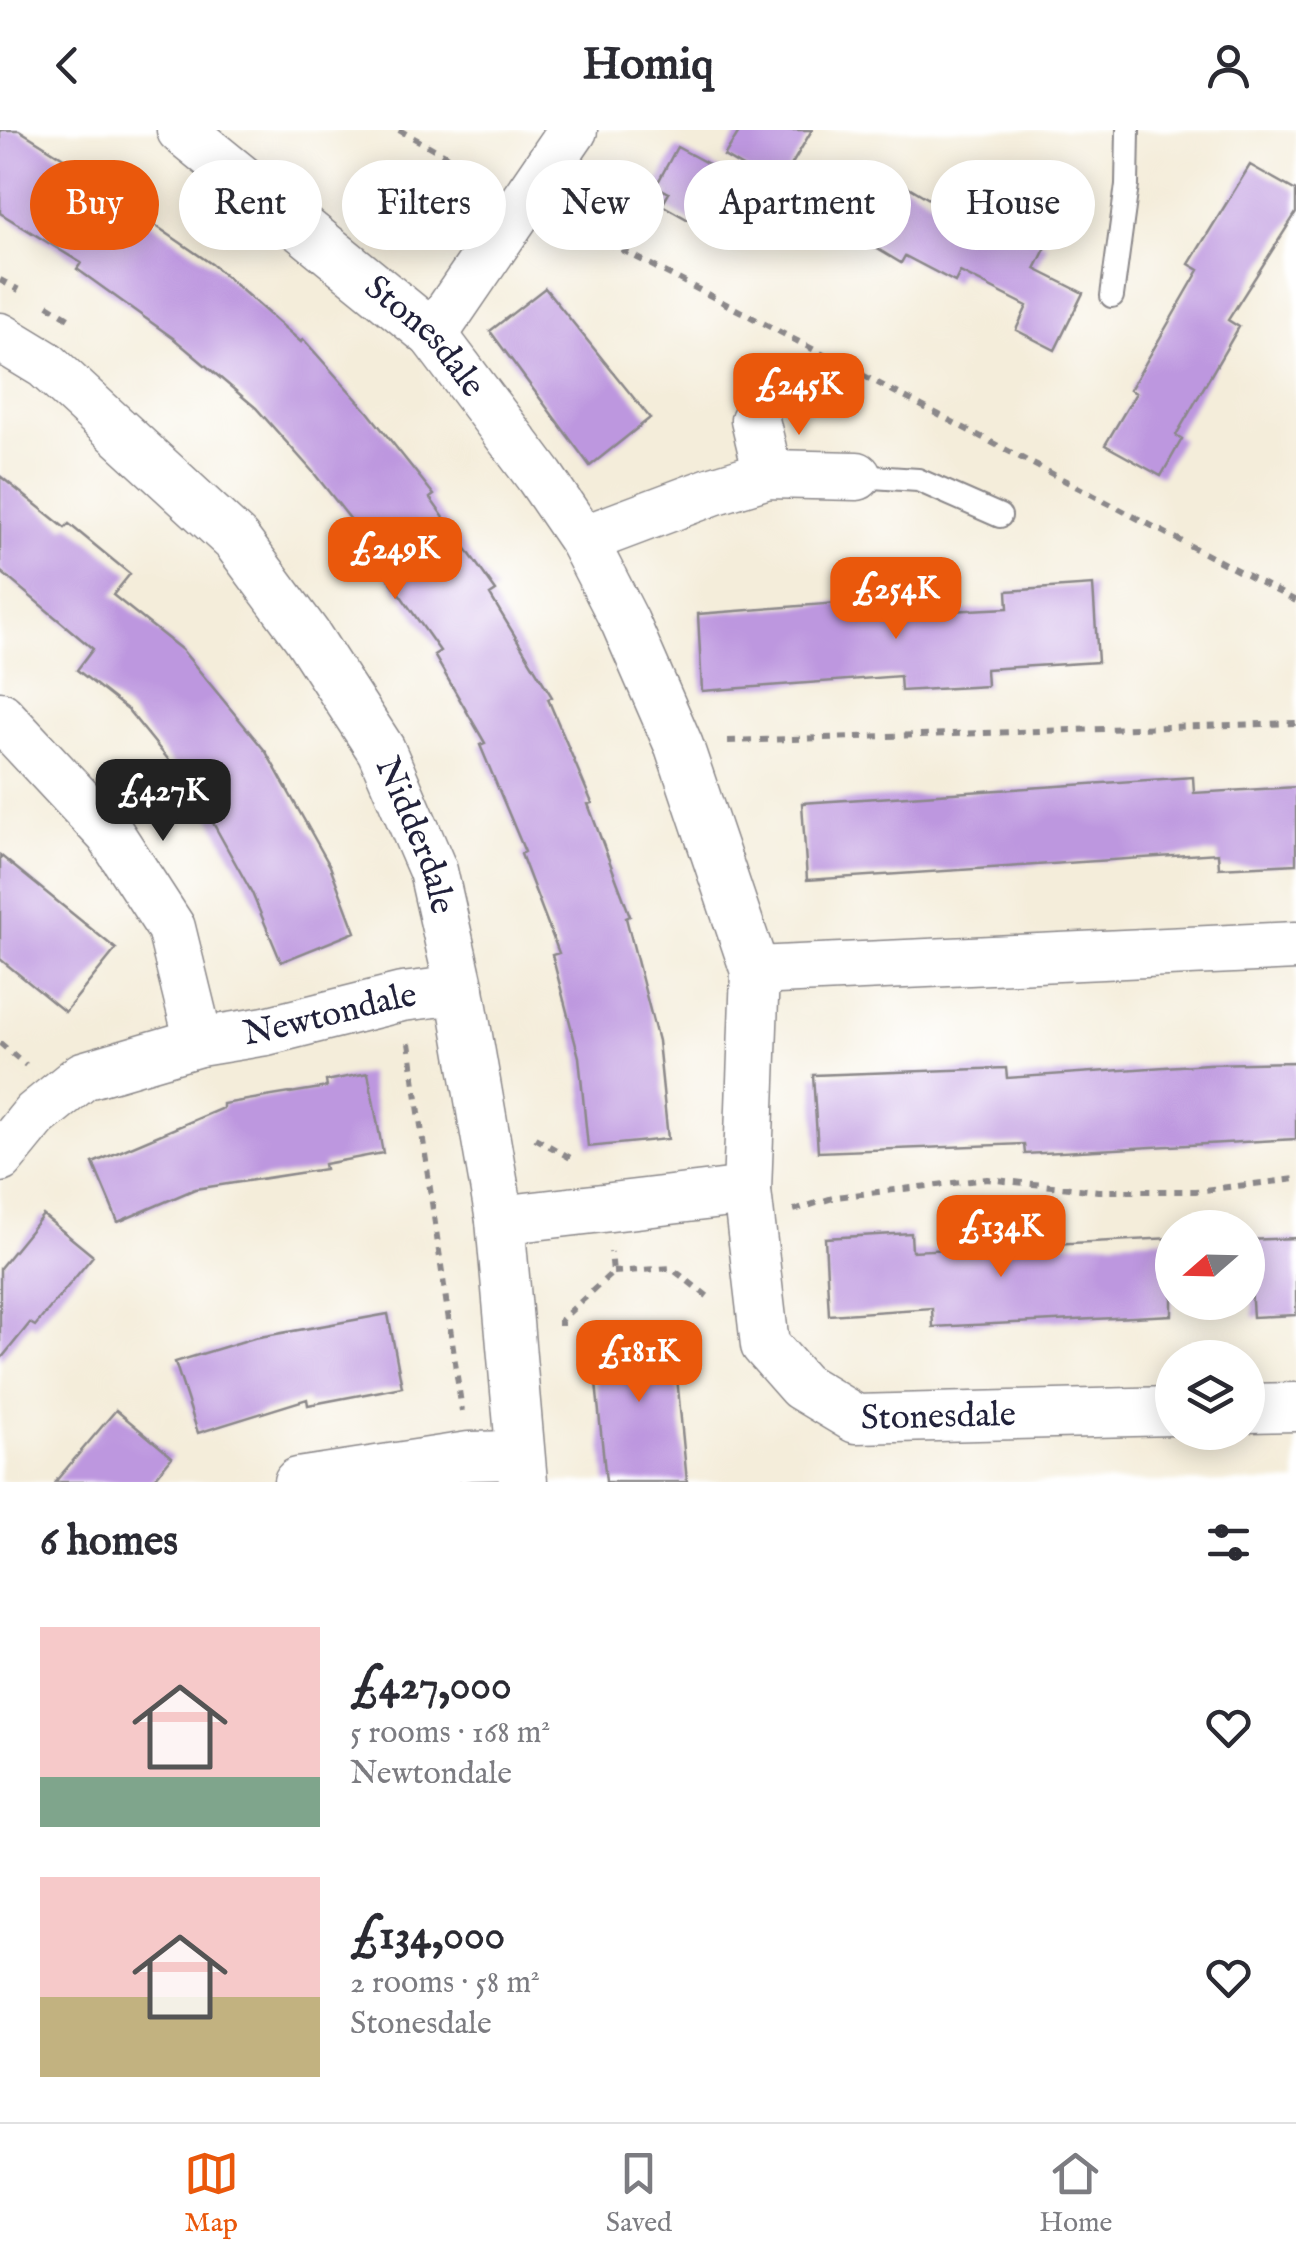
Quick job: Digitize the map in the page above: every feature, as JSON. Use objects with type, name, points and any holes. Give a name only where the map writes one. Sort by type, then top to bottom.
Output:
[{"type":"street","name":"Stonesdale","points":[[181,130],[433,336],[540,476],[583,540],[626,622],[679,746],[755,972],[748,1206],[765,1345],[801,1386],[856,1420],[1155,1411]]},
{"type":"street","points":[[433,336],[573,130]]},
{"type":"street","name":"Nidderdale","points":[[0,338],[46,364],[236,540],[307,636],[380,750],[433,871],[460,990],[500,1220],[522,1469]]},
{"type":"street","points":[[755,420],[768,474]]},
{"type":"street","points":[[583,540],[768,474],[857,476]]},
{"type":"street","name":"Newtondale","points":[[0,716],[110,834],[172,928],[199,1042]]},
{"type":"street","points":[[755,972],[1296,946]]},
{"type":"street","name":"Newtondale","points":[[0,1158],[36,1114],[83,1076],[199,1042],[266,1031],[402,997],[460,990]]},
{"type":"street","points":[[500,1220],[748,1206]]},
{"type":"street","points":[[1265,1408],[1296,1407]]},
{"type":"street","points":[[298,1482],[469,1456],[522,1469]]},
{"type":"lane","points":[[1112,296],[1127,184],[1128,130]]},
{"type":"lane","points":[[857,476],[918,480],[1000,516]]},
{"type":"path","points":[[399,130],[1296,600]]},
{"type":"path","points":[[679,746],[762,738],[1296,723]]},
{"type":"path","points":[[402,997],[469,1456]]},
{"type":"path","points":[[748,1206],[987,1179],[1117,1191],[1195,1191],[1296,1179]]},
{"type":"building","points":[[0,130],[19,130],[67,160],[30,160],[30,232],[0,213]]},
{"type":"building","points":[[740,130],[812,130],[794,160],[731,160],[724,156]]},
{"type":"building","points":[[677,147],[701,160],[684,160],[684,217],[664,206],[669,193],[664,190],[664,171]]},
{"type":"building","points":[[1250,165],[1296,191],[1296,213],[1228,320],[1239,327],[1176,435],[1182,439],[1161,476],[1105,445],[1136,393],[1130,390],[1199,270],[1189,264]]},
{"type":"building","points":[[911,188],[931,200],[931,250],[1044,250],[1035,269],[1083,293],[1055,350],[1016,330],[1027,306],[960,272],[955,282],[905,256],[901,263],[879,250],[911,250]]},
{"type":"building","points":[[159,228],[179,242],[179,250],[191,250],[213,265],[301,342],[303,339],[434,495],[430,498],[496,591],[490,595],[552,697],[548,699],[592,803],[588,804],[630,916],[626,918],[658,1041],[668,1139],[588,1147],[579,1057],[552,955],[559,953],[521,854],[525,852],[480,745],[485,743],[434,655],[440,651],[374,558],[379,555],[256,408],[173,338],[77,269],[81,263],[60,250],[159,250]]},
{"type":"building","points":[[545,288],[650,418],[590,466],[490,331]]},
{"type":"building","points":[[0,476],[65,528],[69,524],[130,574],[113,595],[182,650],[266,752],[330,866],[355,932],[281,962],[252,893],[198,796],[128,710],[77,670],[93,649],[0,571]]},
{"type":"building","points":[[1093,585],[1098,662],[986,669],[987,686],[901,691],[900,676],[702,691],[698,614],[889,599],[890,614],[1008,608],[1007,591]]},
{"type":"building","points":[[1193,777],[1194,793],[1296,787],[1296,864],[1219,868],[1218,853],[807,880],[802,803]]},
{"type":"building","points":[[0,855],[116,949],[65,1012],[0,959]]},
{"type":"building","points":[[1296,1062],[1296,1139],[1025,1154],[1024,1144],[818,1152],[813,1075],[1006,1068],[1007,1078]]},
{"type":"building","points":[[368,1073],[383,1153],[324,1164],[325,1169],[195,1189],[118,1222],[93,1163],[223,1108],[223,1104],[327,1087],[326,1081]]},
{"type":"building","points":[[43,1215],[93,1256],[35,1326],[30,1323],[0,1360],[0,1268]]},
{"type":"building","points":[[911,1233],[912,1251],[1155,1239],[1155,1316],[933,1327],[932,1308],[829,1315],[825,1238]]},
{"type":"building","points":[[1296,1238],[1296,1315],[1265,1316],[1265,1239]]},
{"type":"building","points":[[388,1314],[402,1387],[308,1405],[307,1399],[198,1433],[175,1362],[254,1338]]},
{"type":"building","points":[[672,1325],[687,1482],[606,1482],[591,1333]]},
{"type":"building","points":[[116,1410],[172,1457],[152,1482],[55,1482]]}]
